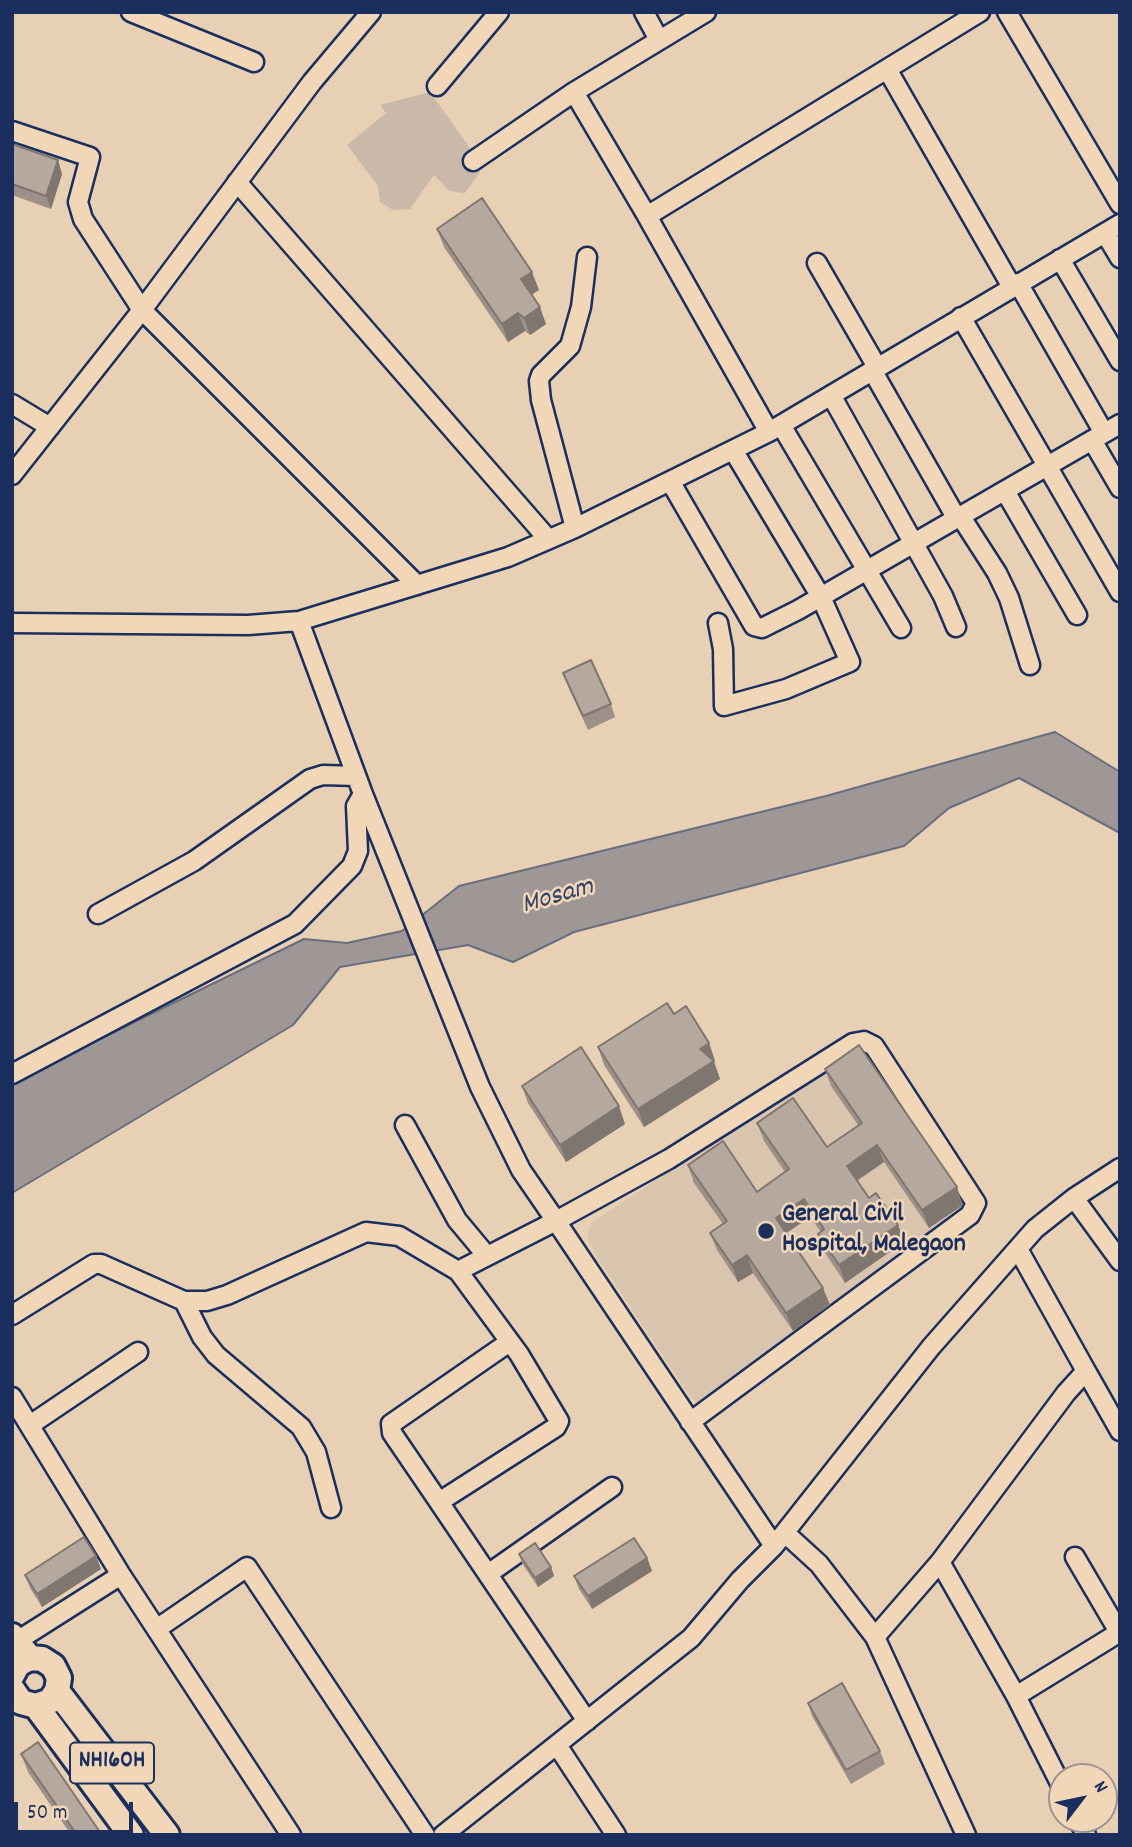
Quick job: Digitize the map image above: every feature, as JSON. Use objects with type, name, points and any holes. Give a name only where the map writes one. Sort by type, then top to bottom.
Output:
[{"type":"highway","name":"NH160H","points":[[18,1652],[42,1659],[53,1666],[59,1678],[57,1691],[50,1701],[20,1702]]},
{"type":"highway","name":"NH160H","points":[[57,1691],[167,1835]]},
{"type":"highway","name":"NH160H","points":[[20,1702],[131,1835]]},
{"type":"street","points":[[131,12],[159,16],[254,62]]},
{"type":"street","points":[[13,474],[142,310],[312,82],[371,12]]},
{"type":"street","points":[[437,86],[499,12]]},
{"type":"street","points":[[644,12],[659,40]]},
{"type":"street","points":[[474,161],[575,92],[706,12]]},
{"type":"street","points":[[647,216],[980,12]]},
{"type":"street","points":[[1007,12],[1119,202]]},
{"type":"street","points":[[887,69],[1015,285],[1098,437],[1120,488]]},
{"type":"street","points":[[575,92],[775,428],[868,569],[901,628]]},
{"type":"street","points":[[12,131],[90,156],[78,202],[83,219],[142,310],[417,585]]},
{"type":"street","points":[[237,182],[548,539]]},
{"type":"street","points":[[12,623],[248,625],[299,621],[508,557],[575,528],[775,428],[1112,228],[1120,258]]},
{"type":"street","points":[[575,528],[541,400],[539,381],[541,375],[570,346],[581,307],[587,257]]},
{"type":"street","points":[[1060,259],[1120,361]]},
{"type":"street","points":[[817,263],[959,518],[1009,598],[1030,665]]},
{"type":"street","points":[[961,317],[1049,465],[1120,592]]},
{"type":"street","points":[[831,395],[943,596],[956,626]]},
{"type":"street","points":[[12,404],[50,427]]},
{"type":"street","points":[[670,481],[754,626],[762,628],[821,597],[1120,424]]},
{"type":"street","points":[[718,623],[723,649],[723,704],[727,706],[848,665],[821,597],[733,450]]},
{"type":"street","points":[[1005,491],[1077,615]]},
{"type":"street","points":[[299,621],[356,776],[480,1087],[521,1170],[690,1422],[780,1540],[819,1564],[875,1637],[966,1835]]},
{"type":"street","points":[[98,914],[194,861],[310,779],[323,775],[356,776]]},
{"type":"street","points":[[12,1074],[295,924],[352,866],[358,851],[356,806],[363,794]]},
{"type":"street","points":[[458,1272],[669,1159],[853,1044],[864,1041],[874,1046],[976,1203],[970,1214],[690,1422]]},
{"type":"street","points":[[405,1125],[457,1220],[487,1256]]},
{"type":"street","points":[[443,1835],[691,1639],[740,1580],[780,1540],[931,1347],[1045,1218],[1120,1168]]},
{"type":"street","points":[[1073,1198],[1120,1261]]},
{"type":"street","points":[[12,1315],[94,1264],[100,1264],[184,1301],[207,1301],[227,1295],[366,1232],[399,1236],[458,1272],[508,1343],[519,1354],[559,1421],[556,1427],[439,1502]]},
{"type":"street","points":[[1018,1250],[1086,1371],[1117,1420]]},
{"type":"street","points":[[184,1301],[202,1337],[216,1355],[301,1427],[316,1452],[331,1508]]},
{"type":"street","points":[[508,1343],[391,1424],[392,1433],[587,1721]]},
{"type":"street","points":[[30,1425],[138,1353]]},
{"type":"street","points":[[875,1637],[940,1562],[1058,1403],[1086,1371]]},
{"type":"street","points":[[12,1397],[121,1575],[291,1835]]},
{"type":"street","points":[[488,1574],[612,1487]]},
{"type":"street","points":[[1016,1696],[1119,1632],[1074,1557]]},
{"type":"street","points":[[940,1562],[1016,1696],[1050,1763]]},
{"type":"street","points":[[158,1628],[247,1567],[425,1835]]},
{"type":"street","points":[[18,1652],[121,1575]]},
{"type":"street","points":[[557,1745],[616,1835]]},
{"type":"shaded area","points":[[430,92],[475,155],[480,172],[465,193],[449,191],[434,175],[410,209],[393,210],[380,202],[378,186],[347,145],[386,113],[380,105]]},
{"type":"shaded area","name":"General Civil Hospital, Malegaon","points":[[869,1047],[973,1202],[700,1404],[691,1398],[598,1259],[587,1238],[591,1223],[755,1114],[861,1048]]},
{"type":"water","name":"Mosam","points":[[1055,732],[1120,772],[1120,833],[1019,778],[949,808],[904,846],[574,932],[513,962],[468,945],[340,967],[293,1025],[12,1193],[12,1082],[304,939],[347,943],[402,931],[459,886],[826,796]]},
{"type":"building","points":[[12,144],[58,160],[46,196],[12,184]]},
{"type":"building","points":[[482,198],[532,272],[521,279],[540,307],[524,318],[518,313],[502,324],[437,229]]},
{"type":"building","points":[[591,660],[611,704],[583,716],[563,673]]},
{"type":"building","points":[[667,1003],[674,1014],[686,1006],[709,1043],[700,1049],[714,1061],[638,1109],[598,1047]]},
{"type":"building","points":[[859,1045],[957,1187],[922,1210],[877,1145],[847,1166],[869,1198],[876,1193],[898,1225],[839,1265],[818,1234],[824,1229],[804,1199],[776,1218],[823,1288],[786,1313],[747,1255],[732,1265],[710,1233],[727,1221],[688,1165],[723,1141],[757,1192],[789,1169],[757,1123],[793,1098],[827,1147],[862,1123],[825,1069]]},
{"type":"building","points":[[581,1047],[619,1106],[560,1145],[522,1086]]},
{"type":"building","points":[[84,1537],[96,1556],[37,1594],[25,1575]]},
{"type":"building","points":[[634,1538],[647,1558],[588,1596],[574,1576]]},
{"type":"building","points":[[535,1543],[551,1567],[535,1578],[519,1554]]},
{"type":"building","points":[[842,1683],[880,1751],[846,1770],[808,1703]]},
{"type":"building","points":[[38,1742],[102,1835],[77,1835],[21,1754]]},
{"type":"place","name":"General Civil Hospital, Malegaon","points":[[766,1231]]}]
